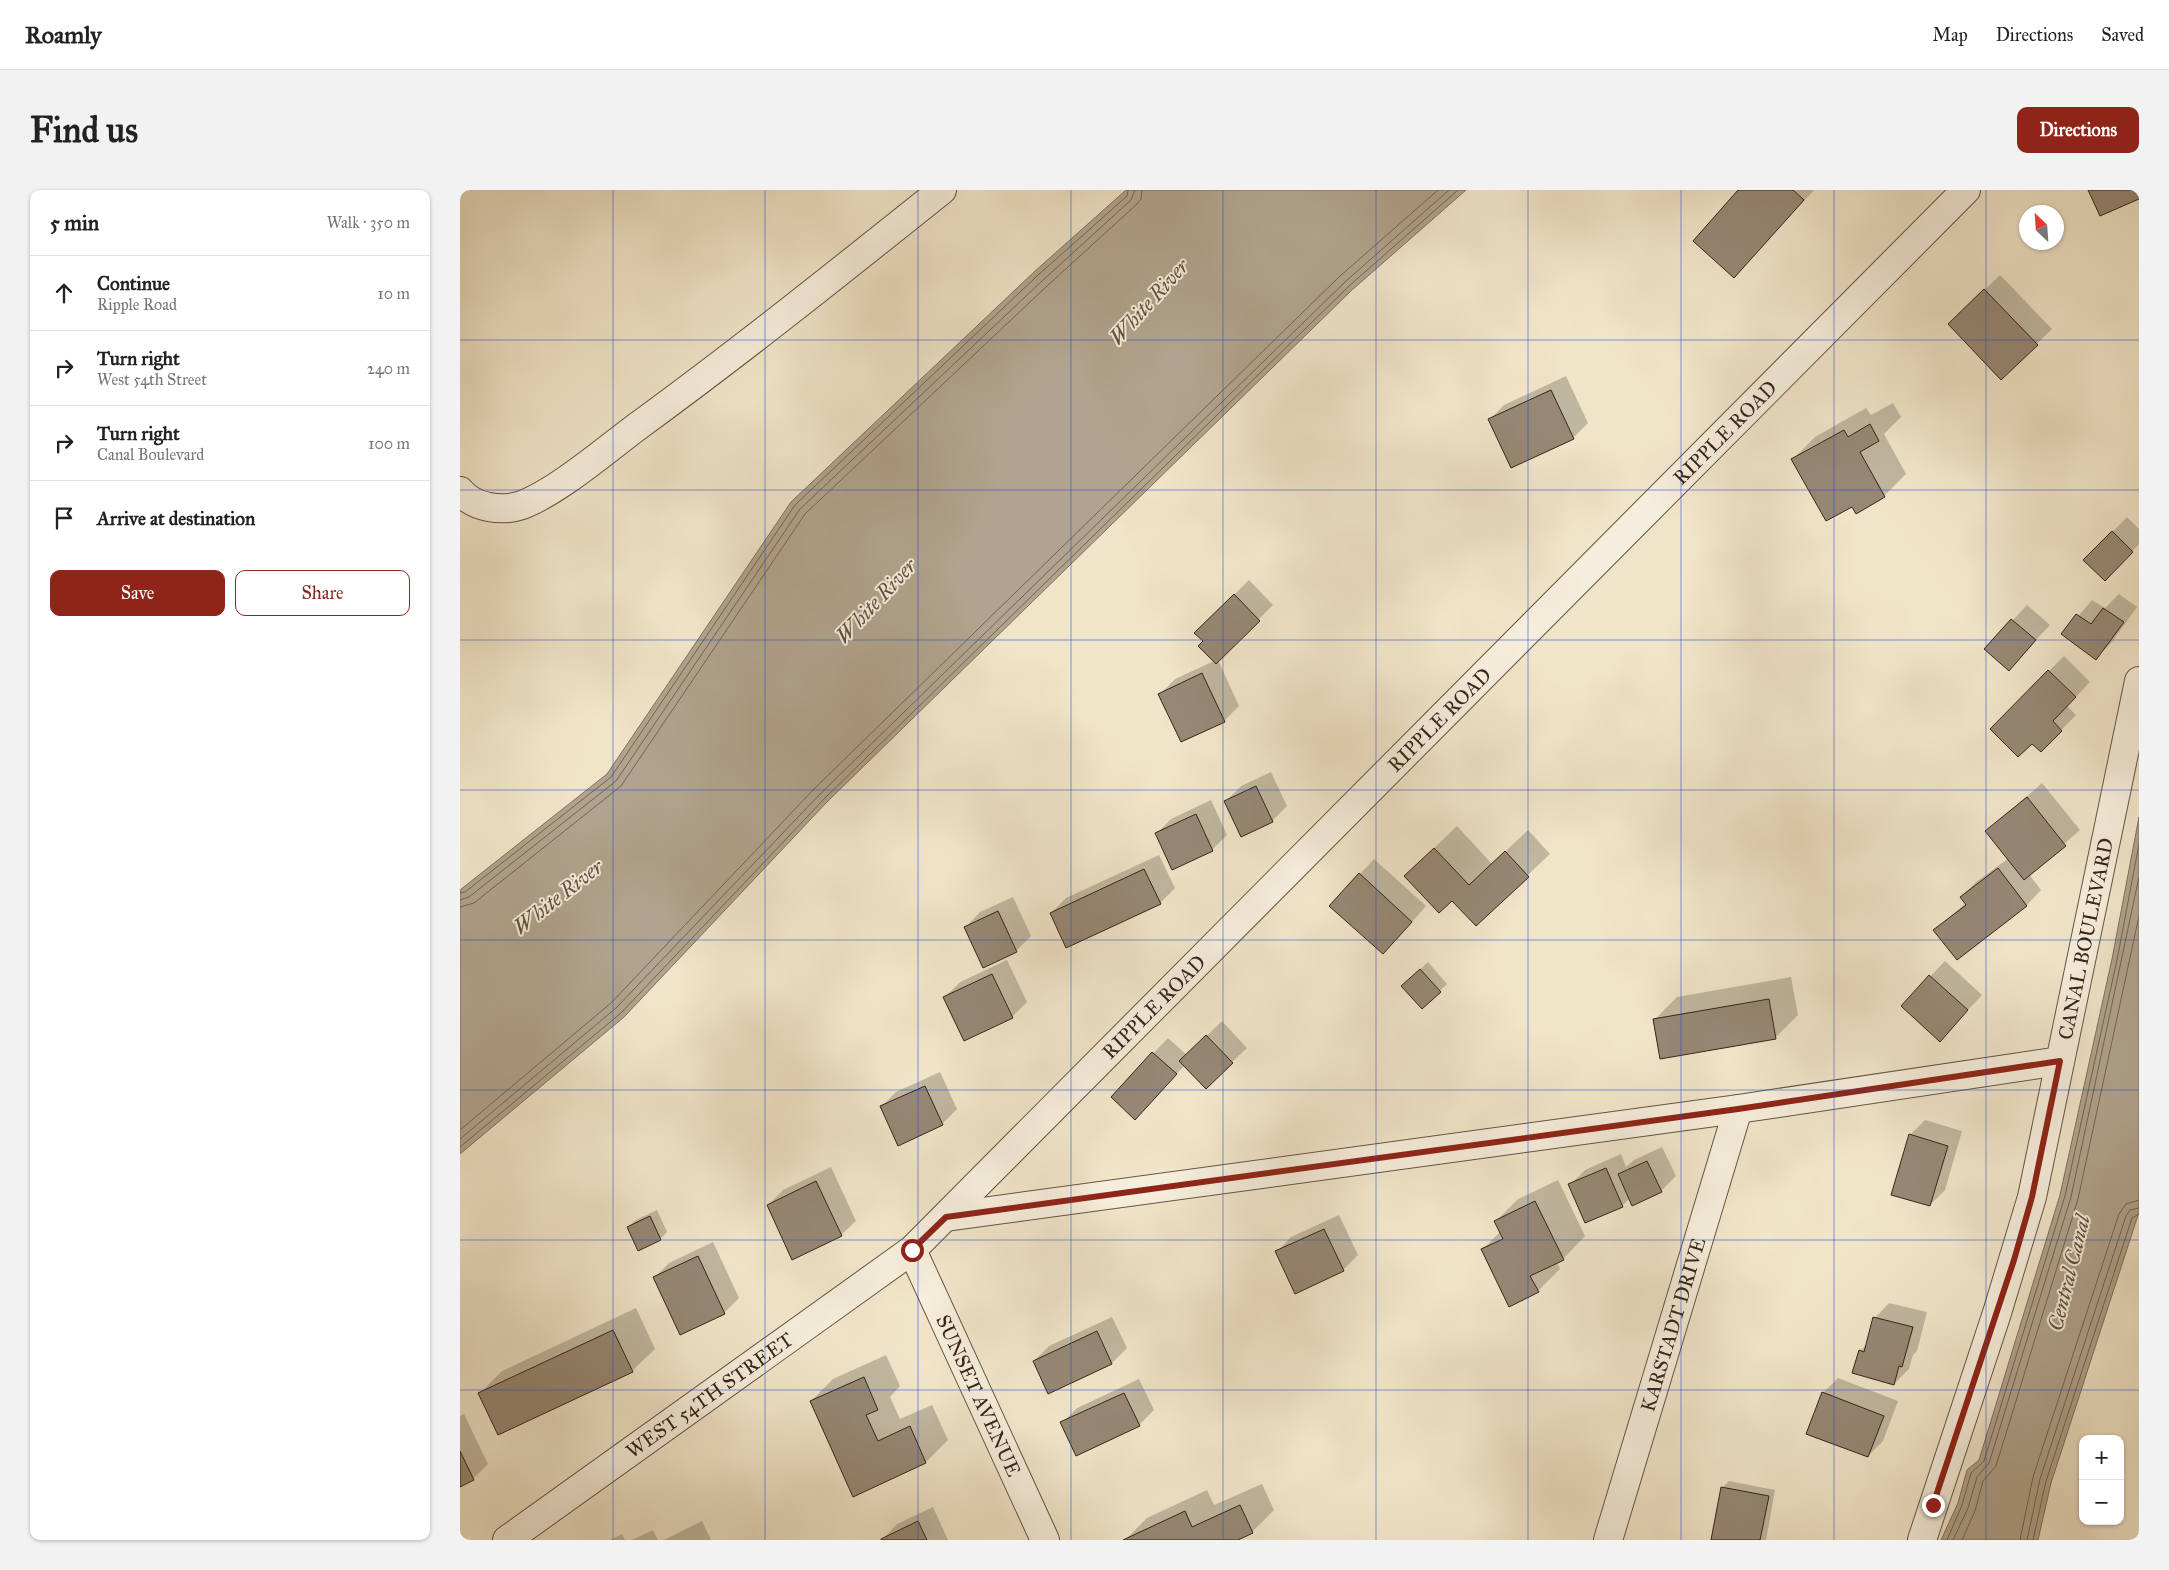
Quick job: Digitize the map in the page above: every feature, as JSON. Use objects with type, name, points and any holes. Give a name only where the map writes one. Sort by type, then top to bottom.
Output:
[{"type":"street","points":[[460,491],[466,498],[484,506],[506,509],[523,504],[556,486],[728,360],[942,190]]},
{"type":"street","name":"RIPPLE ROAD","points":[[912,1250],[1966,190]]},
{"type":"street","name":"CANAL BOULEVARD","points":[[1922,1540],[2014,1260],[2032,1197],[2139,681]]},
{"type":"street","points":[[946,1217],[1738,1109],[2060,1061]]},
{"type":"street","name":"KARSTADT DRIVE","points":[[1608,1540],[1738,1109]]},
{"type":"street","name":"WEST 54TH STREET","points":[[507,1540],[912,1250]]},
{"type":"street","name":"SUNSET AVENUE","points":[[912,1250],[1044,1540]]},
{"type":"water","name":"White River","points":[[1126,190],[1466,190],[1352,290],[827,802],[624,1017],[460,1154],[460,890],[607,774],[791,502],[1034,272]]},
{"type":"water","name":"Central Canal","points":[[2139,817],[2139,1212],[2051,1483],[2038,1540],[1941,1540],[1958,1503],[1967,1470],[1979,1460],[2060,1195],[2112,959]]},
{"type":"building","points":[[1738,190],[1793,190],[1804,200],[1734,278],[1693,241]]},
{"type":"building","points":[[2088,190],[2139,190],[2139,199],[2100,216]]},
{"type":"building","points":[[1984,289],[2038,345],[2001,380],[1948,324]]},
{"type":"building","points":[[1551,390],[1574,439],[1511,468],[1488,419]]},
{"type":"building","points":[[1870,424],[1879,441],[1860,452],[1885,497],[1856,514],[1852,507],[1826,521],[1791,459],[1844,430],[1848,437]]},
{"type":"building","points":[[2112,531],[2133,552],[2105,581],[2083,560]]},
{"type":"building","points":[[1234,594],[1260,621],[1216,664],[1198,646],[1203,641],[1194,633]]},
{"type":"building","points":[[2103,608],[2124,622],[2096,660],[2061,634],[2076,614],[2091,624]]},
{"type":"building","points":[[2011,619],[2036,640],[2009,671],[1984,649]]},
{"type":"building","points":[[2048,670],[2076,697],[2053,721],[2062,731],[2041,752],[2032,744],[2018,757],[1990,729]]},
{"type":"building","points":[[1202,673],[1225,722],[1181,742],[1158,694]]},
{"type":"building","points":[[1256,786],[1273,822],[1241,837],[1224,801]]},
{"type":"building","points":[[2027,797],[2066,846],[2024,880],[1985,831]]},
{"type":"building","points":[[1196,814],[1213,851],[1172,870],[1155,833]]},
{"type":"building","points":[[1434,848],[1469,885],[1505,851],[1529,877],[1476,926],[1452,901],[1439,913],[1404,876]]},
{"type":"building","points":[[1998,868],[2027,906],[1957,960],[1933,930],[1966,905],[1960,897]]},
{"type":"building","points":[[1144,869],[1161,904],[1066,948],[1050,913]]},
{"type":"building","points":[[1359,873],[1412,922],[1383,954],[1329,906]]},
{"type":"building","points":[[998,911],[1017,952],[983,968],[964,927]]},
{"type":"building","points":[[1420,969],[1441,992],[1422,1009],[1401,986]]},
{"type":"building","points":[[992,974],[1013,1018],[964,1041],[943,997]]},
{"type":"building","points":[[1929,975],[1968,1010],[1940,1042],[1901,1006]]},
{"type":"building","points":[[1769,999],[1776,1039],[1660,1059],[1653,1019]]},
{"type":"building","points":[[1206,1035],[1233,1063],[1206,1089],[1179,1061]]},
{"type":"building","points":[[1152,1052],[1177,1074],[1135,1120],[1111,1097]]},
{"type":"building","points":[[925,1086],[943,1125],[898,1146],[880,1106]]},
{"type":"building","points":[[1909,1134],[1948,1146],[1930,1206],[1891,1195]]},
{"type":"building","points":[[1647,1161],[1662,1192],[1632,1206],[1618,1174]]},
{"type":"building","points":[[1606,1168],[1623,1207],[1585,1223],[1568,1184]]},
{"type":"building","points":[[816,1181],[842,1236],[792,1260],[767,1205]]},
{"type":"building","points":[[1535,1201],[1564,1260],[1530,1276],[1539,1292],[1509,1307],[1481,1249],[1503,1239],[1494,1221]]},
{"type":"building","points":[[650,1216],[661,1240],[638,1251],[627,1227]]},
{"type":"building","points":[[1324,1229],[1344,1271],[1295,1294],[1275,1251]]},
{"type":"building","points":[[698,1256],[725,1314],[680,1335],[653,1277]]},
{"type":"building","points":[[1873,1317],[1913,1327],[1902,1367],[1899,1366],[1894,1385],[1852,1373],[1859,1350],[1864,1352]]},
{"type":"building","points":[[613,1330],[633,1372],[498,1435],[478,1393]]},
{"type":"building","points":[[1097,1331],[1112,1364],[1048,1394],[1033,1361]]},
{"type":"building","points":[[864,1377],[878,1410],[866,1415],[878,1441],[910,1426],[926,1463],[853,1497],[810,1401]]},
{"type":"building","points":[[1822,1392],[1884,1416],[1868,1457],[1806,1434]]},
{"type":"building","points":[[1124,1393],[1140,1426],[1076,1456],[1060,1422]]},
{"type":"building","points":[[460,1451],[474,1480],[460,1487]]},
{"type":"building","points":[[1721,1487],[1769,1496],[1760,1540],[1711,1540]]},
{"type":"building","points":[[1240,1505],[1253,1533],[1238,1540],[1123,1540],[1185,1511],[1192,1527]]},
{"type":"building","points":[[918,1521],[927,1540],[881,1540],[881,1539]]},
{"type":"route","points":[[912,1250],[946,1217],[1738,1109],[2060,1061],[2032,1197],[2014,1260],[1933,1505]]}]
